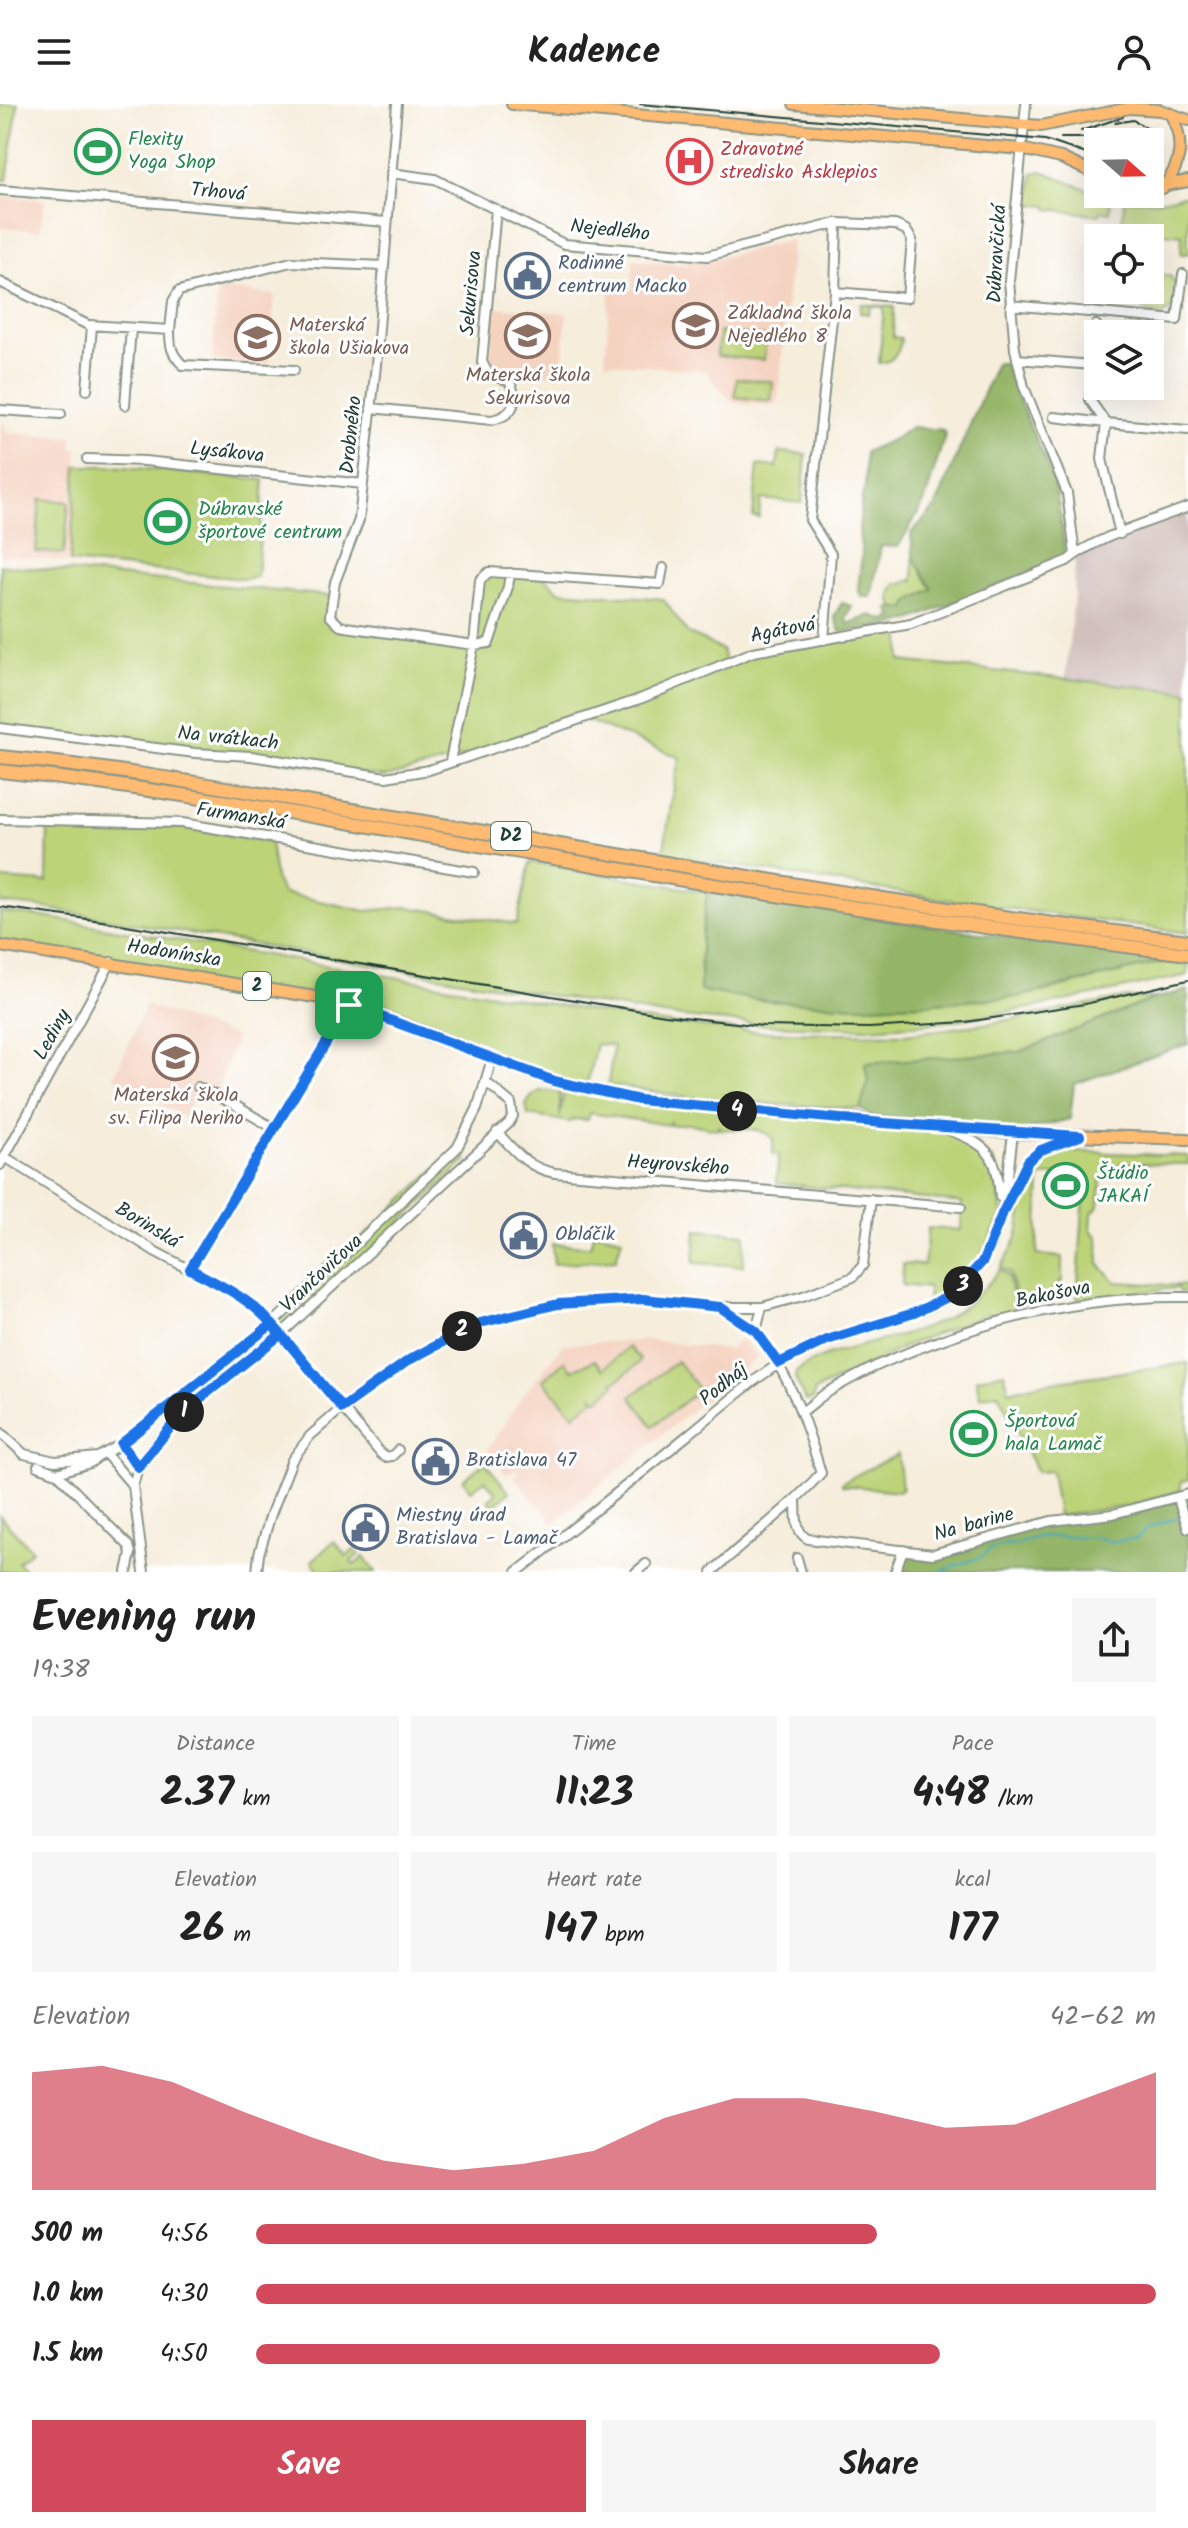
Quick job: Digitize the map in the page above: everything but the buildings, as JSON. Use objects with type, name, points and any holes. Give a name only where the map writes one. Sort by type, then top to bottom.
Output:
[{"type":"highway","name":"D2","points":[[0,757],[176,780],[717,871],[1023,919],[1188,941]]},
{"type":"highway","name":"D2","points":[[0,771],[117,785],[714,886],[1020,933],[1188,954]]},
{"type":"main road","points":[[512,104],[1021,149],[1061,158],[1084,169]]},
{"type":"main road","points":[[794,104],[1023,125],[1063,123],[1130,108],[1151,108],[1188,120]]},
{"type":"main road","points":[[1164,186],[1176,168],[1180,150],[1179,133],[1170,113]]},
{"type":"main road","points":[[1164,188],[1188,181]]},
{"type":"main road","name":"Hodonínska","points":[[0,946],[293,992],[349,1005],[554,1081],[648,1102],[1013,1133],[1188,1139]]},
{"type":"street","name":"Drobného","points":[[397,104],[359,520],[335,582],[330,616],[340,626],[474,645]]},
{"type":"street","name":"Dúbravčická","points":[[1026,104],[1009,281],[1010,305],[1024,387],[1067,493],[1075,554]]},
{"type":"street","name":"Nejedlého","points":[[391,173],[435,179],[564,244],[707,256],[837,223],[895,225],[906,230],[912,240],[907,298],[835,292]]},
{"type":"street","name":"Trhová","points":[[0,190],[386,222]]},
{"type":"street","name":"Sekurisova","points":[[371,408],[492,420],[506,417],[512,409],[513,389],[509,381],[489,375],[482,362],[496,209]]},
{"type":"street","points":[[824,640],[831,554],[810,520],[835,292],[837,223]]},
{"type":"street","points":[[294,370],[183,365],[174,357],[170,346],[173,301],[179,291],[291,262],[384,266]]},
{"type":"street","points":[[1010,305],[1177,320],[1183,274]]},
{"type":"street","points":[[0,282],[92,325],[170,330]]},
{"type":"street","points":[[87,390],[92,325]]},
{"type":"street","points":[[125,405],[131,328]]},
{"type":"street","points":[[1017,359],[1084,364]]},
{"type":"street","points":[[1090,400],[1106,423],[1102,459],[1120,534]]},
{"type":"street","points":[[0,410],[61,414]]},
{"type":"street","points":[[1054,417],[1188,430]]},
{"type":"street","name":"Lysákova","points":[[87,459],[145,461],[363,484]]},
{"type":"street","name":"Agátová","points":[[450,761],[640,699],[753,652],[911,624],[1067,561],[1075,554],[1188,507]]},
{"type":"street","points":[[450,761],[474,645],[480,580],[489,572],[660,584],[663,568]]},
{"type":"street","points":[[474,645],[489,643],[510,573]]},
{"type":"street","name":"Na vrátkach","points":[[0,728],[195,753],[251,756],[386,777],[429,770],[450,761]]},
{"type":"street","name":"Furmanská","points":[[0,819],[182,823],[474,872]]},
{"type":"street","name":"Lediny","points":[[2,1162],[111,962]]},
{"type":"street","points":[[190,1269],[349,1005]]},
{"type":"street","name":"Vrančovičova","points":[[57,1473],[90,1463],[121,1444],[272,1324],[457,1148],[487,1083],[486,1076],[492,1059]]},
{"type":"street","name":"Vrančovičova","points":[[133,1486],[138,1467],[183,1412],[280,1335],[509,1123],[513,1110],[511,1103],[487,1083]]},
{"type":"street","points":[[198,1087],[275,1129]]},
{"type":"street","points":[[941,1127],[974,1141],[991,1157],[998,1170],[1002,1214]]},
{"type":"street","name":"Heyrovského","points":[[497,1132],[522,1160],[541,1170],[961,1207]]},
{"type":"street","name":"Podháj","points":[[517,1572],[779,1363],[827,1340],[914,1313],[952,1295],[983,1261],[1002,1214],[1013,1133]]},
{"type":"street","points":[[1002,1214],[1024,1166],[1034,1154],[1080,1136]]},
{"type":"street","name":"Borinská","points":[[2,1162],[156,1252],[246,1299],[272,1324],[381,1454],[392,1456],[398,1450]]},
{"type":"street","points":[[257,1572],[271,1514],[292,1460],[310,1436],[342,1408],[409,1360],[476,1324],[558,1304],[643,1299],[720,1307],[762,1307],[803,1296],[853,1277],[863,1265],[871,1199]]},
{"type":"street","name":"Bakošova","points":[[801,1412],[823,1395],[872,1368],[985,1324],[1091,1303],[1188,1297]]},
{"type":"street","points":[[712,1572],[754,1533],[796,1501],[821,1473],[801,1412],[779,1363],[756,1331],[720,1307]]},
{"type":"street","points":[[756,1331],[762,1307]]},
{"type":"street","points":[[0,1432],[17,1449],[35,1457],[55,1461],[102,1455],[133,1486],[144,1572]]},
{"type":"street","points":[[121,1444],[138,1467]]},
{"type":"street","points":[[38,1466],[57,1473],[129,1546],[131,1553],[127,1572]]},
{"type":"street","name":"Na barine","points":[[796,1501],[798,1527],[804,1537],[933,1554],[1051,1521],[1113,1514],[1188,1494]]},
{"type":"street","points":[[1177,1497],[1188,1528]]},
{"type":"street","points":[[895,1572],[903,1550]]},
{"type":"street","points":[[131,1553],[141,1552]]},
{"type":"street","points":[[797,1558],[801,1572]]},
{"type":"street","points":[[636,1572],[646,1564]]},
{"type":"shaded area","points":[[0,196],[45,200],[40,231],[0,227]]},
{"type":"shaded area","name":"Základná škola Nejedlého 8","points":[[792,240],[778,402],[774,406],[733,403],[705,371],[605,362],[610,289],[632,290],[633,259],[687,265],[688,260],[706,261]]},
{"type":"shaded area","points":[[218,288],[275,295],[269,363],[212,360]]},
{"type":"shaded area","name":"Materská škola Sekurisova","points":[[494,307],[567,313],[561,376],[501,370],[493,365],[490,359]]},
{"type":"shaded area","points":[[0,424],[5,424],[5,432],[73,438],[72,448],[78,449],[70,562],[0,555]]},
{"type":"shaded area","points":[[1188,507],[1188,692],[1065,681],[1075,554]]},
{"type":"shaded area","name":"Materská škola sv. Filipa Neriho","points":[[146,1005],[236,1037],[217,1090],[199,1083],[185,1118],[114,1077]]},
{"type":"shaded area","points":[[740,1338],[758,1357],[553,1523],[514,1477],[518,1474],[515,1469],[506,1474],[487,1450],[523,1395],[564,1344],[649,1340],[729,1350]]},
{"type":"green space","points":[[0,104],[18,104],[7,180],[0,180]]},
{"type":"green space","points":[[1042,171],[1084,188],[1084,208],[1110,208],[1110,212],[1101,211],[1100,215],[1030,204],[1033,173]]},
{"type":"green space","points":[[1188,195],[1188,254],[1181,254],[1182,235],[1164,233],[1164,224],[1122,222],[1124,208],[1164,208],[1164,199]]},
{"type":"green space","points":[[1164,275],[1170,276],[1177,286],[1173,308],[1162,315],[1149,314],[1143,304],[1164,304]]},
{"type":"green space","points":[[861,304],[894,307],[893,337],[901,338],[898,352],[889,361],[879,363],[884,307],[870,306],[869,314],[860,313]]},
{"type":"green space","points":[[719,332],[766,337],[764,360],[717,356]]},
{"type":"green space","points":[[996,363],[1005,363],[1052,478],[1061,518],[1065,558],[913,619],[840,632],[834,616],[842,603],[852,606],[846,618],[848,624],[871,615],[884,620],[893,618],[889,609],[905,609],[910,601],[932,589],[913,556],[911,533],[935,508]]},
{"type":"green space","points":[[737,378],[773,382],[771,401],[735,397]]},
{"type":"green space","points":[[911,427],[943,430],[945,435],[924,503],[898,547],[881,546],[871,597],[862,597],[858,589],[862,554],[859,532],[865,489],[865,452],[896,438]]},
{"type":"green space","points":[[779,452],[806,454],[802,503],[761,499],[759,518],[753,517],[758,465],[777,467]]},
{"type":"green space","name":"Dúbravské športové centrum","points":[[77,466],[114,466],[264,480],[257,577],[245,579],[70,562]]},
{"type":"green space","points":[[40,499],[69,502],[64,554],[36,552]]},
{"type":"green space","points":[[913,556],[932,589],[910,601],[905,610],[894,607],[891,595],[896,584],[914,580]]},
{"type":"green space","points":[[0,565],[331,596],[330,616],[340,626],[474,645],[480,580],[489,572],[543,576],[559,591],[663,599],[688,633],[722,650],[725,662],[753,652],[901,627],[901,661],[1188,692],[1188,933],[941,899],[663,854],[679,757],[581,718],[450,761],[386,777],[251,756],[0,728]]},
{"type":"green space","points":[[48,824],[181,827],[270,841],[275,878],[282,893],[366,911],[407,907],[517,924],[530,862],[707,892],[700,991],[767,1001],[860,1006],[923,1004],[1046,991],[1167,961],[1188,964],[1188,975],[1036,1007],[940,1023],[869,1028],[763,1025],[663,1015],[39,907],[0,903],[0,879],[47,882]]},
{"type":"green space","points":[[707,892],[1167,961],[1018,997],[923,1004],[860,1006],[767,1001],[700,991]]},
{"type":"green space","points":[[0,912],[662,1023],[762,1032],[905,1034],[992,1023],[1124,998],[1156,998],[1019,1052],[866,1063],[868,1082],[860,1109],[717,1101],[608,1085],[613,1046],[596,1044],[586,1089],[941,1127],[969,1138],[994,1161],[1002,1214],[972,1276],[927,1309],[928,1288],[902,1285],[903,1264],[924,1265],[928,1228],[961,1230],[962,1203],[776,1183],[779,1155],[773,1154],[773,1139],[762,1131],[719,1129],[719,1125],[717,1129],[690,1124],[670,1125],[670,1122],[668,1125],[590,1113],[588,1120],[575,1119],[570,1122],[528,1115],[526,1105],[532,1096],[549,1091],[560,1093],[560,1117],[565,1084],[365,1010],[0,946]]},
{"type":"green space","points":[[1188,990],[1188,1044],[1074,1084],[1070,1119],[1013,1133],[883,1123],[860,1109],[868,1082],[865,1063],[1019,1052],[1156,998]]},
{"type":"green space","points":[[457,1148],[467,1160],[280,1335],[272,1324]]},
{"type":"green space","points":[[1060,1151],[1188,1156],[1188,1164],[1122,1163],[1101,1180],[1099,1206],[1092,1213],[1091,1230],[1098,1237],[1099,1264],[1116,1282],[1188,1286],[1188,1292],[1179,1292],[1177,1288],[1077,1299],[1085,1178],[1052,1175],[1040,1177],[1037,1255],[1062,1257],[1062,1281],[1052,1291],[1053,1298],[1017,1306],[1010,1273],[1001,1267],[1019,1230],[1029,1179],[1035,1168]]},
{"type":"green space","points":[[696,1230],[745,1234],[743,1266],[694,1263]]},
{"type":"green space","points":[[594,1232],[622,1238],[616,1259],[554,1264],[552,1244],[590,1246]]},
{"type":"green space","points":[[1000,1269],[1008,1276],[1016,1311],[985,1315],[912,1343],[815,1391],[813,1400],[805,1401],[795,1378],[802,1367],[830,1354],[935,1324],[968,1304]]},
{"type":"green space","points":[[628,1347],[640,1359],[639,1363],[613,1381],[615,1385],[598,1400],[592,1394],[595,1398],[574,1415],[543,1380],[564,1361],[572,1370],[595,1360],[603,1369]]},
{"type":"green space","points":[[677,1361],[699,1390],[653,1426],[631,1397]]},
{"type":"green space","points":[[1188,1363],[1188,1480],[1181,1481],[1181,1490],[1129,1506],[1058,1516],[1051,1471],[1037,1472],[998,1393],[980,1397],[976,1379],[1004,1372],[1009,1391],[1037,1384]]},
{"type":"green space","points":[[898,1454],[902,1488],[898,1491],[842,1485],[842,1482]]},
{"type":"green space","points":[[485,1462],[509,1492],[492,1506],[488,1500],[496,1493],[485,1480],[471,1490],[463,1480]]},
{"type":"green space","points":[[1188,1496],[1188,1572],[895,1572],[903,1550],[933,1554],[1056,1520],[1114,1518]]},
{"type":"green space","points":[[0,1516],[32,1550],[18,1562],[26,1572],[0,1572]]},
{"type":"green space","points":[[334,1541],[347,1556],[355,1549],[359,1555],[351,1561],[354,1565],[364,1557],[376,1572],[320,1572],[312,1561]]},
{"type":"waterway","points":[[938,1572],[981,1557],[990,1549],[1015,1545],[1039,1536],[1100,1538],[1111,1542],[1138,1538],[1146,1528],[1178,1517]]},
{"type":"tram line","points":[[640,104],[1045,140],[1084,153]]},
{"type":"tram line","points":[[1081,131],[1123,117]]},
{"type":"tram line","points":[[1115,123],[1133,120],[1147,128]]},
{"type":"tram line","points":[[1061,138],[1084,138]]},
{"type":"railway","points":[[0,907],[102,921],[665,1015],[763,1026],[869,1028],[966,1022],[1085,1004],[1188,980]]},
{"type":"place","name":"Flexity Yoga Shop","points":[[97,152]]},
{"type":"place","name":"Zdravotné stredisko Asklepios","points":[[689,162]]},
{"type":"place","name":"Rodinné centrum Macko","points":[[527,276]]},
{"type":"place","name":"Základná škola Nejedlého 8","points":[[696,326]]},
{"type":"place","name":"Materská škola Sekurisova","points":[[528,336]]},
{"type":"place","name":"Materská škola Ušiakova","points":[[258,338]]},
{"type":"place","name":"Dúbravské športové centrum","points":[[167,521]]},
{"type":"place","name":"Materská škola sv. Filipa Neriho","points":[[176,1057]]},
{"type":"place","name":"Štúdio JAKAÍ","points":[[1066,1186]]},
{"type":"place","name":"Obláčik","points":[[524,1235]]},
{"type":"place","name":"Športová hala Lamač","points":[[974,1433]]},
{"type":"place","name":"Bratislava 47","points":[[435,1461]]},
{"type":"place","name":"Miestny úrad Bratislava - Lamač","points":[[365,1527]]},
{"type":"route","points":[[349,1005],[190,1269],[246,1299],[268,1320],[275,1328],[280,1335],[183,1412],[138,1467],[121,1444],[252,1340],[272,1324],[342,1408],[409,1360],[476,1324],[558,1304],[643,1299],[720,1307],[756,1331],[779,1363],[827,1340],[914,1313],[952,1295],[983,1261],[1028,1161],[1041,1150],[1080,1136],[883,1123],[639,1100],[554,1081],[349,1005]]}]
